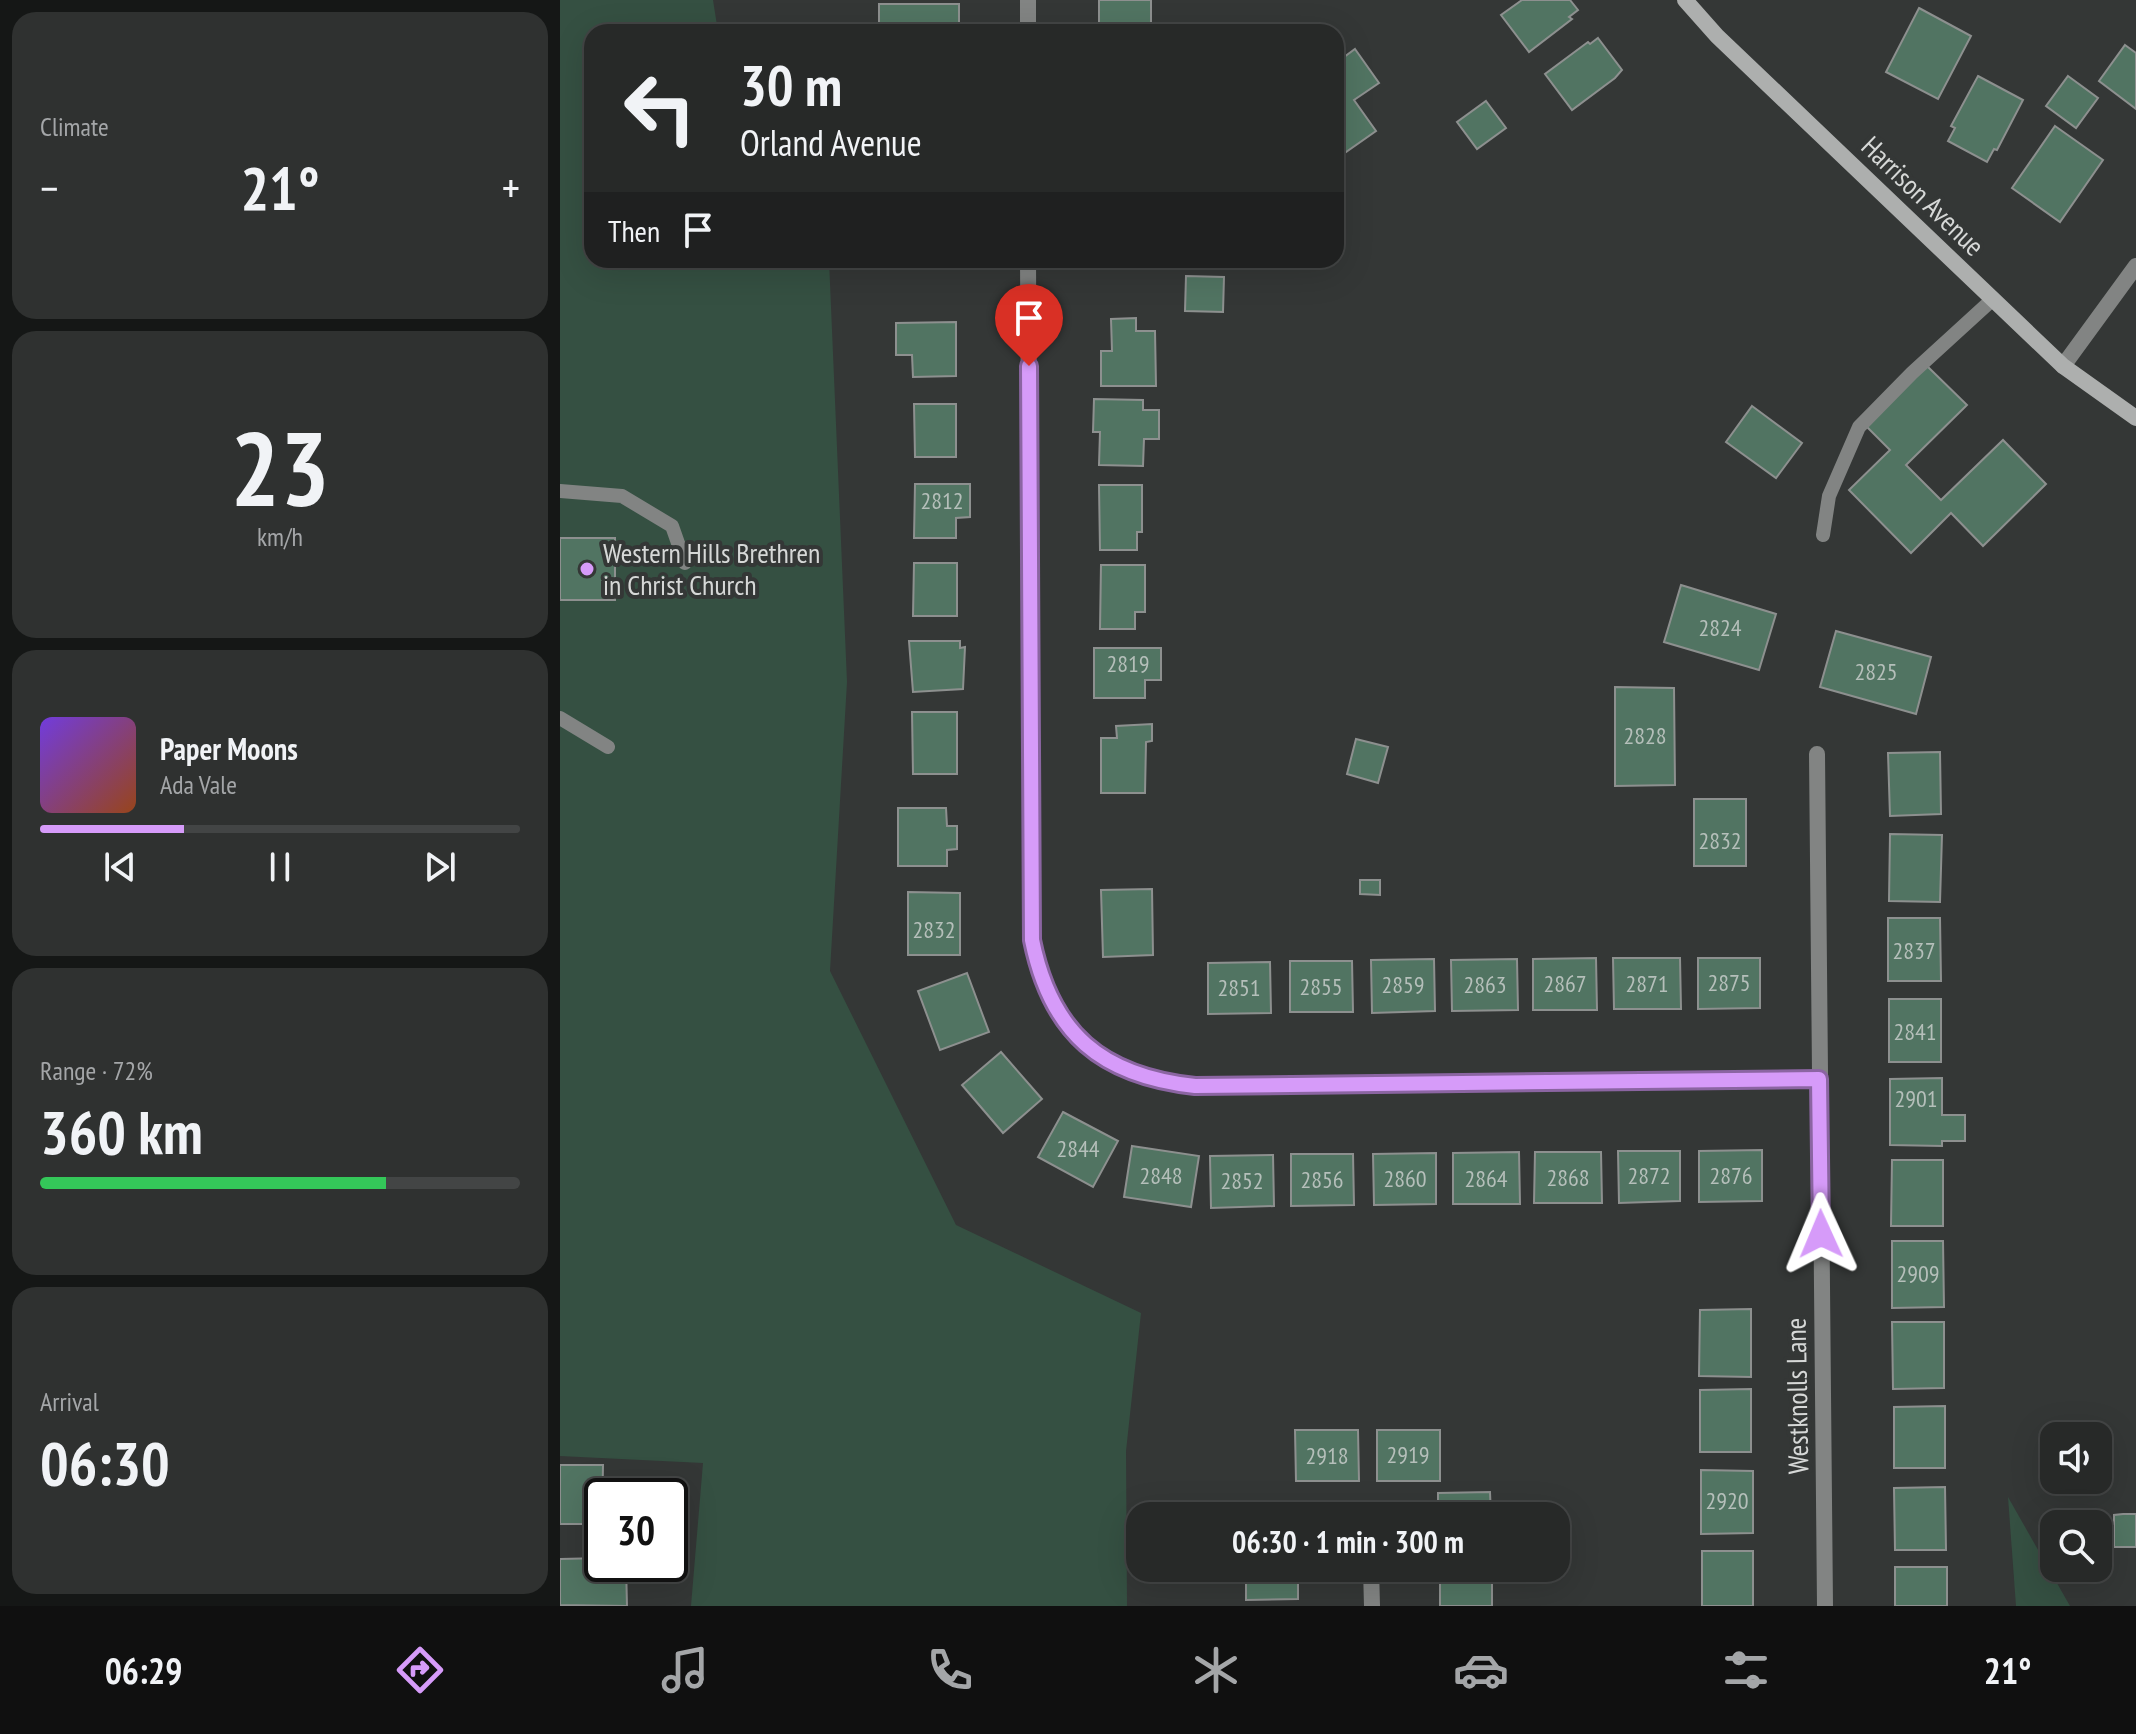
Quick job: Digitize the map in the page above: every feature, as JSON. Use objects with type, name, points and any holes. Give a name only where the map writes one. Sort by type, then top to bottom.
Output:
[{"type":"main road","name":"Harrison Avenue","points":[[1685,0],[1717,36],[2063,366],[2136,418]]},
{"type":"street","points":[[1028,0],[1028,24]]},
{"type":"street","points":[[2063,366],[2136,266]]},
{"type":"street","points":[[1028,268],[1032,940],[1039,974],[1053,1005],[1073,1033],[1099,1056],[1128,1072],[1161,1082],[1195,1086],[1819,1079]]},
{"type":"street","name":"Westknolls Lane","points":[[1817,754],[1825,1606]]},
{"type":"street","points":[[1371,1582],[1372,1606]]},
{"type":"lane","points":[[1823,535],[1829,496],[1859,427],[1912,373],[1993,299]]},
{"type":"lane","points":[[560,491],[622,496],[672,526],[685,563]]},
{"type":"lane","points":[[560,718],[608,747]]},
{"type":"green space","points":[[560,0],[713,0],[717,24],[584,24],[584,268],[829,268],[847,682],[830,971],[956,1225],[1141,1313],[1126,1451],[1127,1606],[691,1606],[703,1463],[560,1456]]},
{"type":"green space","points":[[2008,1497],[2040,1553],[2040,1582],[2056,1582],[2070,1606],[2016,1606]]},
{"type":"building","points":[[1099,0],[1151,0],[1151,24],[1099,24]]},
{"type":"building","points":[[1522,0],[1570,0],[1578,10],[1569,17],[1572,19],[1529,52],[1501,15]]},
{"type":"building","points":[[879,4],[959,4],[959,24],[879,24]]},
{"type":"building","points":[[1919,8],[1971,36],[1938,99],[1886,72]]},
{"type":"building","points":[[1598,38],[1622,70],[1572,110],[1545,74]]},
{"type":"building","points":[[2125,45],[2136,53],[2136,109],[2099,81]]},
{"type":"building","points":[[1355,49],[1379,83],[1354,100],[1376,131],[1344,153],[1344,57]]},
{"type":"building","points":[[1978,76],[2023,100],[1997,150],[1994,149],[1987,162],[1948,141],[1955,128],[1951,126]]},
{"type":"building","points":[[2068,76],[2098,98],[2076,128],[2046,106]]},
{"type":"building","points":[[1486,101],[1506,128],[1477,149],[1457,122]]},
{"type":"building","points":[[2055,126],[2103,160],[2060,222],[2012,188]]},
{"type":"building","points":[[1186,276],[1224,277],[1223,312],[1185,311]]},
{"type":"building","points":[[1136,318],[1136,331],[1155,331],[1156,386],[1101,386],[1101,351],[1112,351],[1111,319]]},
{"type":"building","points":[[956,322],[956,376],[913,377],[912,355],[896,355],[896,323]]},
{"type":"building","points":[[1926,365],[1967,405],[1906,465],[1941,500],[2003,440],[2046,484],[1983,546],[1951,513],[1911,553],[1849,490],[1890,450],[1865,425]]},
{"type":"building","points":[[1094,399],[1143,400],[1143,410],[1159,410],[1159,439],[1144,439],[1143,466],[1099,465],[1100,432],[1093,432]]},
{"type":"building","points":[[914,404],[956,404],[956,457],[915,457]]},
{"type":"building","points":[[1752,406],[1802,443],[1776,478],[1726,442]]},
{"type":"building","points":[[915,484],[970,484],[970,517],[956,518],[956,538],[914,538]]},
{"type":"building","points":[[1099,485],[1142,485],[1142,532],[1137,532],[1137,550],[1100,550]]},
{"type":"building","name":"Western Hills Brethren in Christ Church","points":[[560,538],[615,538],[615,600],[560,600]]},
{"type":"building","points":[[914,563],[957,563],[957,616],[913,616]]},
{"type":"building","points":[[1101,565],[1145,565],[1145,612],[1135,612],[1135,629],[1100,629]]},
{"type":"building","points":[[1681,585],[1776,614],[1759,670],[1664,642]]},
{"type":"building","points":[[1836,631],[1931,657],[1916,714],[1820,687]]},
{"type":"building","points":[[909,641],[960,641],[960,648],[965,647],[963,689],[913,692]]},
{"type":"building","points":[[1094,648],[1161,648],[1161,680],[1145,680],[1145,698],[1094,698]]},
{"type":"building","points":[[1615,687],[1674,688],[1675,785],[1615,786]]},
{"type":"building","points":[[912,712],[957,712],[957,774],[913,774]]},
{"type":"building","points":[[1152,724],[1152,741],[1146,742],[1145,793],[1101,793],[1101,738],[1117,738],[1116,726]]},
{"type":"building","points":[[1356,739],[1388,747],[1378,783],[1347,774]]},
{"type":"building","points":[[1940,752],[1941,814],[1890,816],[1888,753]]},
{"type":"building","points":[[1694,799],[1746,799],[1746,866],[1694,866]]},
{"type":"building","points":[[898,808],[946,808],[947,826],[957,826],[957,849],[947,850],[947,866],[898,866]]},
{"type":"building","points":[[1890,834],[1942,835],[1940,902],[1889,901]]},
{"type":"building","points":[[1360,880],[1380,880],[1380,895],[1360,894]]},
{"type":"building","points":[[1152,889],[1153,955],[1103,957],[1101,890]]},
{"type":"building","points":[[908,892],[960,893],[960,955],[908,955]]},
{"type":"building","points":[[1888,918],[1940,918],[1941,981],[1888,981]]},
{"type":"building","points":[[1596,958],[1597,1010],[1533,1010],[1533,959]]},
{"type":"building","points":[[1613,958],[1680,958],[1681,1009],[1614,1009]]},
{"type":"building","points":[[1698,958],[1760,958],[1760,1008],[1698,1009]]},
{"type":"building","points":[[1434,959],[1435,1011],[1372,1013],[1371,960]]},
{"type":"building","points":[[1517,959],[1518,1010],[1452,1011],[1451,960]]},
{"type":"building","points":[[1290,961],[1352,961],[1353,1012],[1290,1012]]},
{"type":"building","points":[[1270,962],[1271,1013],[1208,1014],[1208,963]]},
{"type":"building","points":[[967,973],[989,1032],[940,1050],[918,991]]},
{"type":"building","points":[[1889,999],[1941,999],[1941,1062],[1889,1062]]},
{"type":"building","points":[[1001,1052],[1042,1099],[1003,1133],[962,1085]]},
{"type":"building","points":[[1942,1078],[1942,1115],[1965,1115],[1965,1141],[1942,1141],[1942,1146],[1890,1145],[1890,1079]]},
{"type":"building","points":[[1063,1112],[1118,1141],[1093,1187],[1038,1157]]},
{"type":"building","points":[[1132,1146],[1199,1156],[1191,1207],[1124,1197]]},
{"type":"building","points":[[1762,1150],[1762,1201],[1699,1202],[1699,1151]]},
{"type":"building","points":[[1618,1151],[1680,1151],[1680,1201],[1619,1203]]},
{"type":"building","points":[[1519,1152],[1520,1204],[1453,1204],[1453,1153]]},
{"type":"building","points":[[1535,1152],[1601,1152],[1602,1203],[1534,1203]]},
{"type":"building","points":[[1436,1153],[1436,1204],[1374,1205],[1373,1154]]},
{"type":"building","points":[[1291,1154],[1353,1154],[1354,1205],[1291,1206]]},
{"type":"building","points":[[1273,1155],[1274,1206],[1211,1208],[1210,1156]]},
{"type":"building","points":[[1892,1160],[1943,1160],[1943,1226],[1891,1226]]},
{"type":"building","points":[[1892,1241],[1943,1241],[1944,1307],[1892,1308]]},
{"type":"building","points":[[1751,1309],[1751,1377],[1699,1376],[1700,1310]]},
{"type":"building","points":[[1892,1322],[1944,1322],[1944,1388],[1893,1389]]},
{"type":"building","points":[[1751,1389],[1751,1452],[1700,1452],[1700,1390]]},
{"type":"building","points":[[1945,1406],[1945,1468],[1894,1468],[1894,1407]]},
{"type":"building","points":[[1295,1430],[1358,1430],[1359,1481],[1296,1481]]},
{"type":"building","points":[[1377,1430],[1440,1430],[1440,1481],[1377,1481]]},
{"type":"building","points":[[560,1465],[603,1465],[603,1478],[584,1478],[584,1524],[560,1524]]},
{"type":"building","points":[[1701,1470],[1753,1471],[1753,1533],[1701,1534]]},
{"type":"building","points":[[1945,1487],[1946,1550],[1895,1550],[1894,1488]]},
{"type":"building","points":[[1490,1492],[1490,1502],[1438,1502],[1438,1493]]},
{"type":"building","points":[[2136,1514],[2136,1547],[2114,1547],[2114,1515]]},
{"type":"building","points":[[1702,1551],[1753,1551],[1753,1606],[1702,1606]]},
{"type":"building","points":[[584,1558],[584,1582],[626,1582],[627,1606],[560,1605],[560,1559]]},
{"type":"building","points":[[1895,1567],[1947,1567],[1947,1606],[1895,1606]]},
{"type":"building","points":[[1246,1582],[1298,1582],[1298,1599],[1246,1600]]},
{"type":"building","points":[[1440,1582],[1492,1582],[1492,1606],[1440,1606]]},
{"type":"place","name":"Western Hills Brethren in Christ Church","points":[[587,569]]},
{"type":"route","points":[[1029,366],[1032,940],[1039,974],[1053,1005],[1073,1033],[1099,1056],[1128,1072],[1161,1082],[1195,1086],[1819,1079],[1821,1234]]}]
